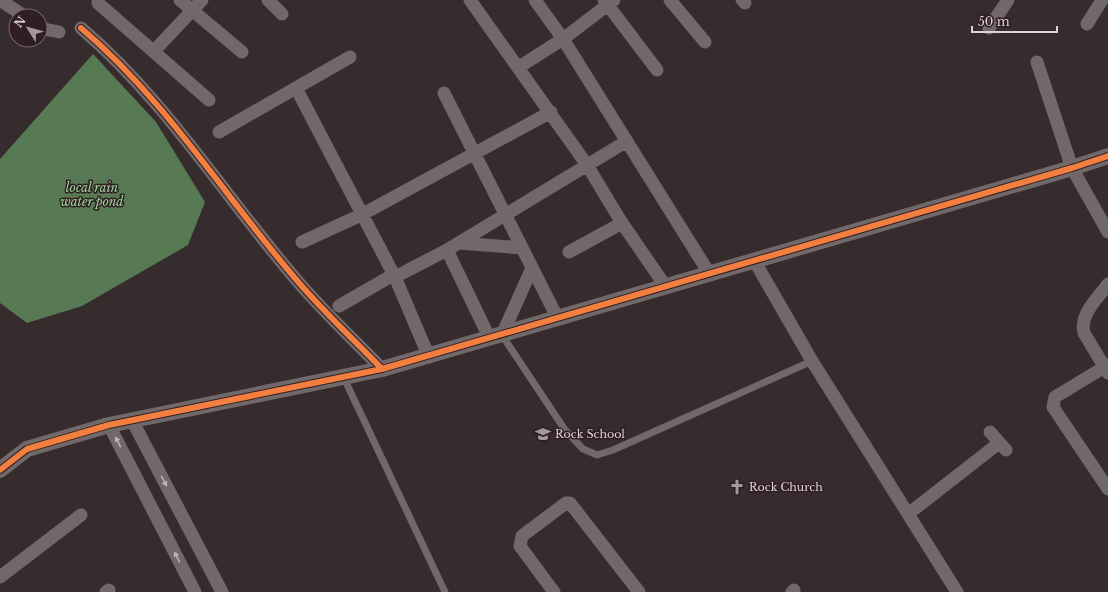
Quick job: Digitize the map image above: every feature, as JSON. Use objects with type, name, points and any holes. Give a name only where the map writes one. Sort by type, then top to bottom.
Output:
[{"type":"street","points":[[0,0],[12,8]]},
{"type":"street","points":[[180,0],[242,52]]},
{"type":"street","points":[[154,51],[202,0]]},
{"type":"street","points":[[268,0],[282,14]]},
{"type":"street","points":[[535,0],[563,39],[709,273]]},
{"type":"street","points":[[670,0],[705,42]]},
{"type":"street","points":[[989,28],[1008,0]]},
{"type":"street","points":[[1087,24],[1102,0]]},
{"type":"street","points":[[473,1],[587,164],[622,223],[666,287]]},
{"type":"street","points":[[519,67],[563,39],[609,2],[657,70]]},
{"type":"street","points":[[98,3],[209,100]]},
{"type":"street","points":[[81,28],[153,98],[300,284],[382,369]]},
{"type":"street","points":[[48,30],[59,32]]},
{"type":"street","points":[[219,132],[350,57]]},
{"type":"street","points":[[1037,62],[1072,168],[1108,232]]},
{"type":"street","points":[[296,88],[394,276],[429,356]]},
{"type":"street","points":[[444,93],[558,319]]},
{"type":"street","points":[[302,242],[361,215],[551,112]]},
{"type":"street","points":[[339,306],[394,276],[460,243],[587,164],[627,141]]},
{"type":"street","points":[[0,470],[27,449],[109,426],[382,369],[558,319],[709,273],[1072,168],[1108,156]]},
{"type":"street","points":[[569,252],[622,223]]},
{"type":"street","points":[[460,243],[522,248]]},
{"type":"street","points":[[447,250],[495,336]]},
{"type":"street","points":[[754,260],[812,361],[957,592]]},
{"type":"street","points":[[495,336],[532,268]]},
{"type":"street","points":[[1108,284],[1085,315],[1082,326],[1084,333],[1107,368],[1055,397],[1052,403],[1052,407],[1108,489]]},
{"type":"street","points":[[133,422],[222,592]]},
{"type":"street","points":[[109,426],[195,592]]},
{"type":"street","points":[[908,514],[1003,446],[990,432]]},
{"type":"street","points":[[133,472],[155,464]]},
{"type":"street","points":[[554,592],[520,546],[520,540],[522,536],[566,503],[570,503],[639,592]]},
{"type":"street","points":[[0,577],[81,515]]},
{"type":"lane","points":[[495,336],[565,430],[583,449],[597,455],[613,450],[812,361]]},
{"type":"lane","points":[[343,376],[445,592]]},
{"type":"water","name":"local rain water pond","points":[[93,54],[156,122],[205,202],[188,245],[82,306],[27,323],[0,303],[0,159]]},
{"type":"cycle path","points":[[81,28],[142,87],[300,284],[330,317],[382,369]]},
{"type":"cycle path","points":[[0,470],[27,449],[109,425],[382,369],[1072,168],[1108,156]]},
{"type":"place","name":"Rock School","points":[[543,434]]},
{"type":"place","name":"Rock Church","points":[[737,487]]}]
